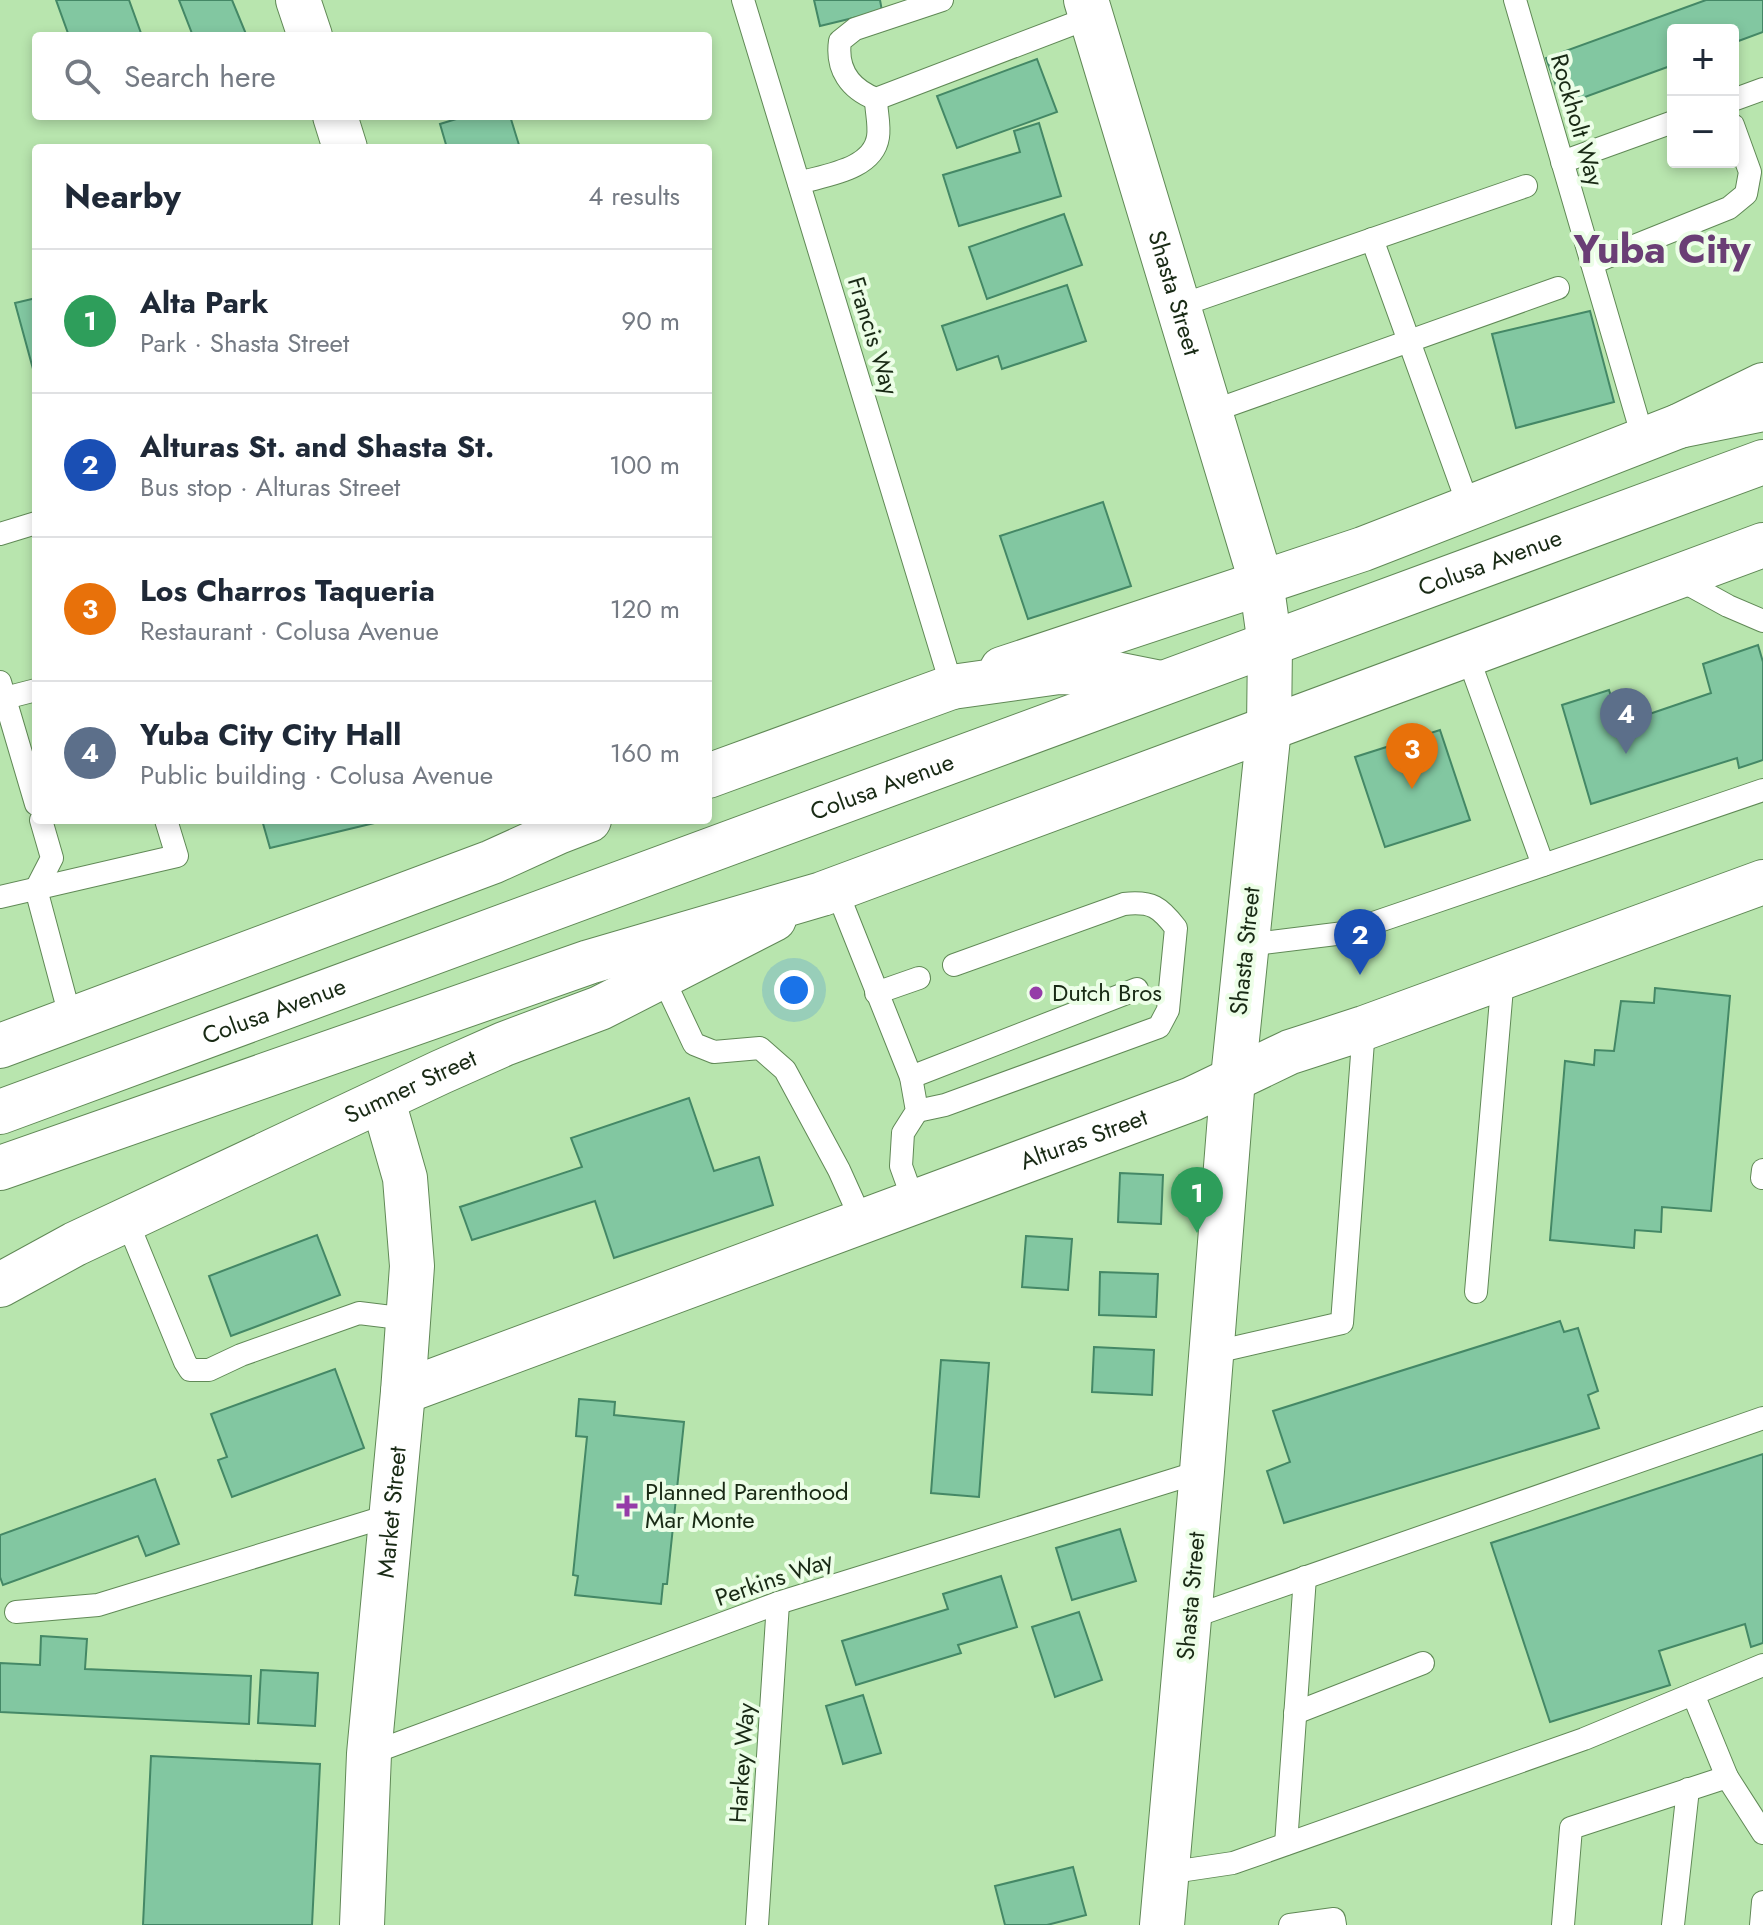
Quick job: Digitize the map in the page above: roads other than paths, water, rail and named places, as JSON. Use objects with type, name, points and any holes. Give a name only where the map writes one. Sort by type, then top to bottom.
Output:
[{"type":"main road","points":[[298,0],[309,32]]},
{"type":"main road","name":"Shasta Street","points":[[1089,9],[1261,581],[1270,645],[1269,728],[1233,1078],[1162,1925]]},
{"type":"main road","points":[[336,120],[344,144]]},
{"type":"main road","points":[[712,775],[952,687],[1363,549],[1661,432],[1763,385]]},
{"type":"main road","points":[[1661,432],[1763,409]]},
{"type":"main road","name":"Colusa Avenue","points":[[0,1112],[1763,462]]},
{"type":"main road","points":[[0,1168],[589,962],[829,891],[1468,657],[1763,545]]},
{"type":"main road","points":[[952,687],[1059,672],[1116,674],[1162,683]]},
{"type":"main road","points":[[0,1046],[492,862],[567,824]]},
{"type":"main road","name":"Alturas Street","points":[[403,1392],[1192,1099],[1290,1052],[1364,1028],[1763,882]]},
{"type":"main road","name":"Sumner Street","points":[[0,1285],[75,1244],[491,1050],[600,1008],[829,891]]},
{"type":"main road","name":"Market Street","points":[[362,1925],[369,1754],[412,1266],[405,1178],[383,1101]]},
{"type":"lane","name":"Francis Way","points":[[743,0],[952,687]]},
{"type":"lane","points":[[942,0],[855,29],[840,41],[838,55],[848,81],[861,93],[876,99],[1089,9]]},
{"type":"lane","name":"Rockholt Way","points":[[1515,0],[1592,263],[1661,432]]},
{"type":"lane","points":[[1739,98],[1763,89]]},
{"type":"lane","points":[[799,183],[862,162],[874,148],[878,137],[876,99]]},
{"type":"lane","points":[[1562,162],[1667,124]]},
{"type":"lane","points":[[1592,263],[1729,208],[1746,194],[1750,172],[1739,142]]},
{"type":"lane","points":[[1179,306],[1526,186]]},
{"type":"lane","points":[[1372,239],[1469,507]]},
{"type":"lane","points":[[1210,412],[1558,288]]},
{"type":"lane","points":[[0,534],[32,524]]},
{"type":"lane","points":[[1676,578],[1763,621]]},
{"type":"lane","points":[[1468,657],[1543,865]]},
{"type":"lane","points":[[32,690],[2,690],[32,791]]},
{"type":"lane","points":[[1246,945],[1344,933],[1763,790]]},
{"type":"lane","points":[[42,824],[52,858],[36,889],[71,1020]]},
{"type":"lane","points":[[0,897],[177,856],[167,824]]},
{"type":"lane","points":[[829,891],[911,1077],[917,1111],[903,1133],[901,1166],[914,1202]]},
{"type":"lane","points":[[917,1111],[945,1105],[1159,1027],[1168,1010],[1176,928],[1161,909],[1140,902],[1124,904],[954,965]]},
{"type":"lane","points":[[662,976],[694,1044],[714,1052],[760,1048],[785,1070],[839,1170],[862,1221]]},
{"type":"lane","points":[[1476,1292],[1503,976]]},
{"type":"lane","points":[[876,993],[919,978]]},
{"type":"lane","points":[[911,1077],[1137,989]]},
{"type":"lane","points":[[1211,1353],[1342,1323],[1364,1028]]},
{"type":"lane","points":[[1762,1178],[1763,1170]]},
{"type":"lane","points":[[127,1221],[190,1370],[209,1370],[241,1355],[359,1313],[408,1319]]},
{"type":"lane","points":[[1189,1618],[1763,1418]]},
{"type":"lane","name":"Perkins Way","points":[[369,1754],[778,1603],[1202,1471]]},
{"type":"lane","points":[[16,1612],[98,1605],[391,1515]]},
{"type":"lane","points":[[1286,1844],[1305,1577]]},
{"type":"lane","name":"Harkey Way","points":[[757,1925],[778,1603]]},
{"type":"lane","points":[[1295,1713],[1423,1663]]},
{"type":"lane","points":[[1166,1873],[1233,1863],[1584,1739],[1763,1665]]},
{"type":"lane","points":[[1693,1694],[1727,1777],[1763,1833]]},
{"type":"lane","points":[[1563,1925],[1571,1828],[1727,1777]]},
{"type":"lane","points":[[1673,1925],[1688,1789]]},
{"type":"lane","points":[[1761,1925],[1763,1902]]},
{"type":"lane","points":[[1290,1925],[1334,1919],[1335,1925]]},
{"type":"place","name":"Yuba City City Hall","points":[[1626,754]]},
{"type":"place","name":"Los Charros Taqueria","points":[[1412,789]]},
{"type":"place","name":"Alturas St. and Shasta St.","points":[[1360,975]]},
{"type":"place","name":"Dutch Bros","points":[[1036,993]]},
{"type":"place","name":"Alta Park","points":[[1197,1233]]},
{"type":"place","name":"Planned Parenthood Mar Monte","points":[[627,1506]]},
{"type":"district","name":"Yuba City","points":[[1662,249]]}]
